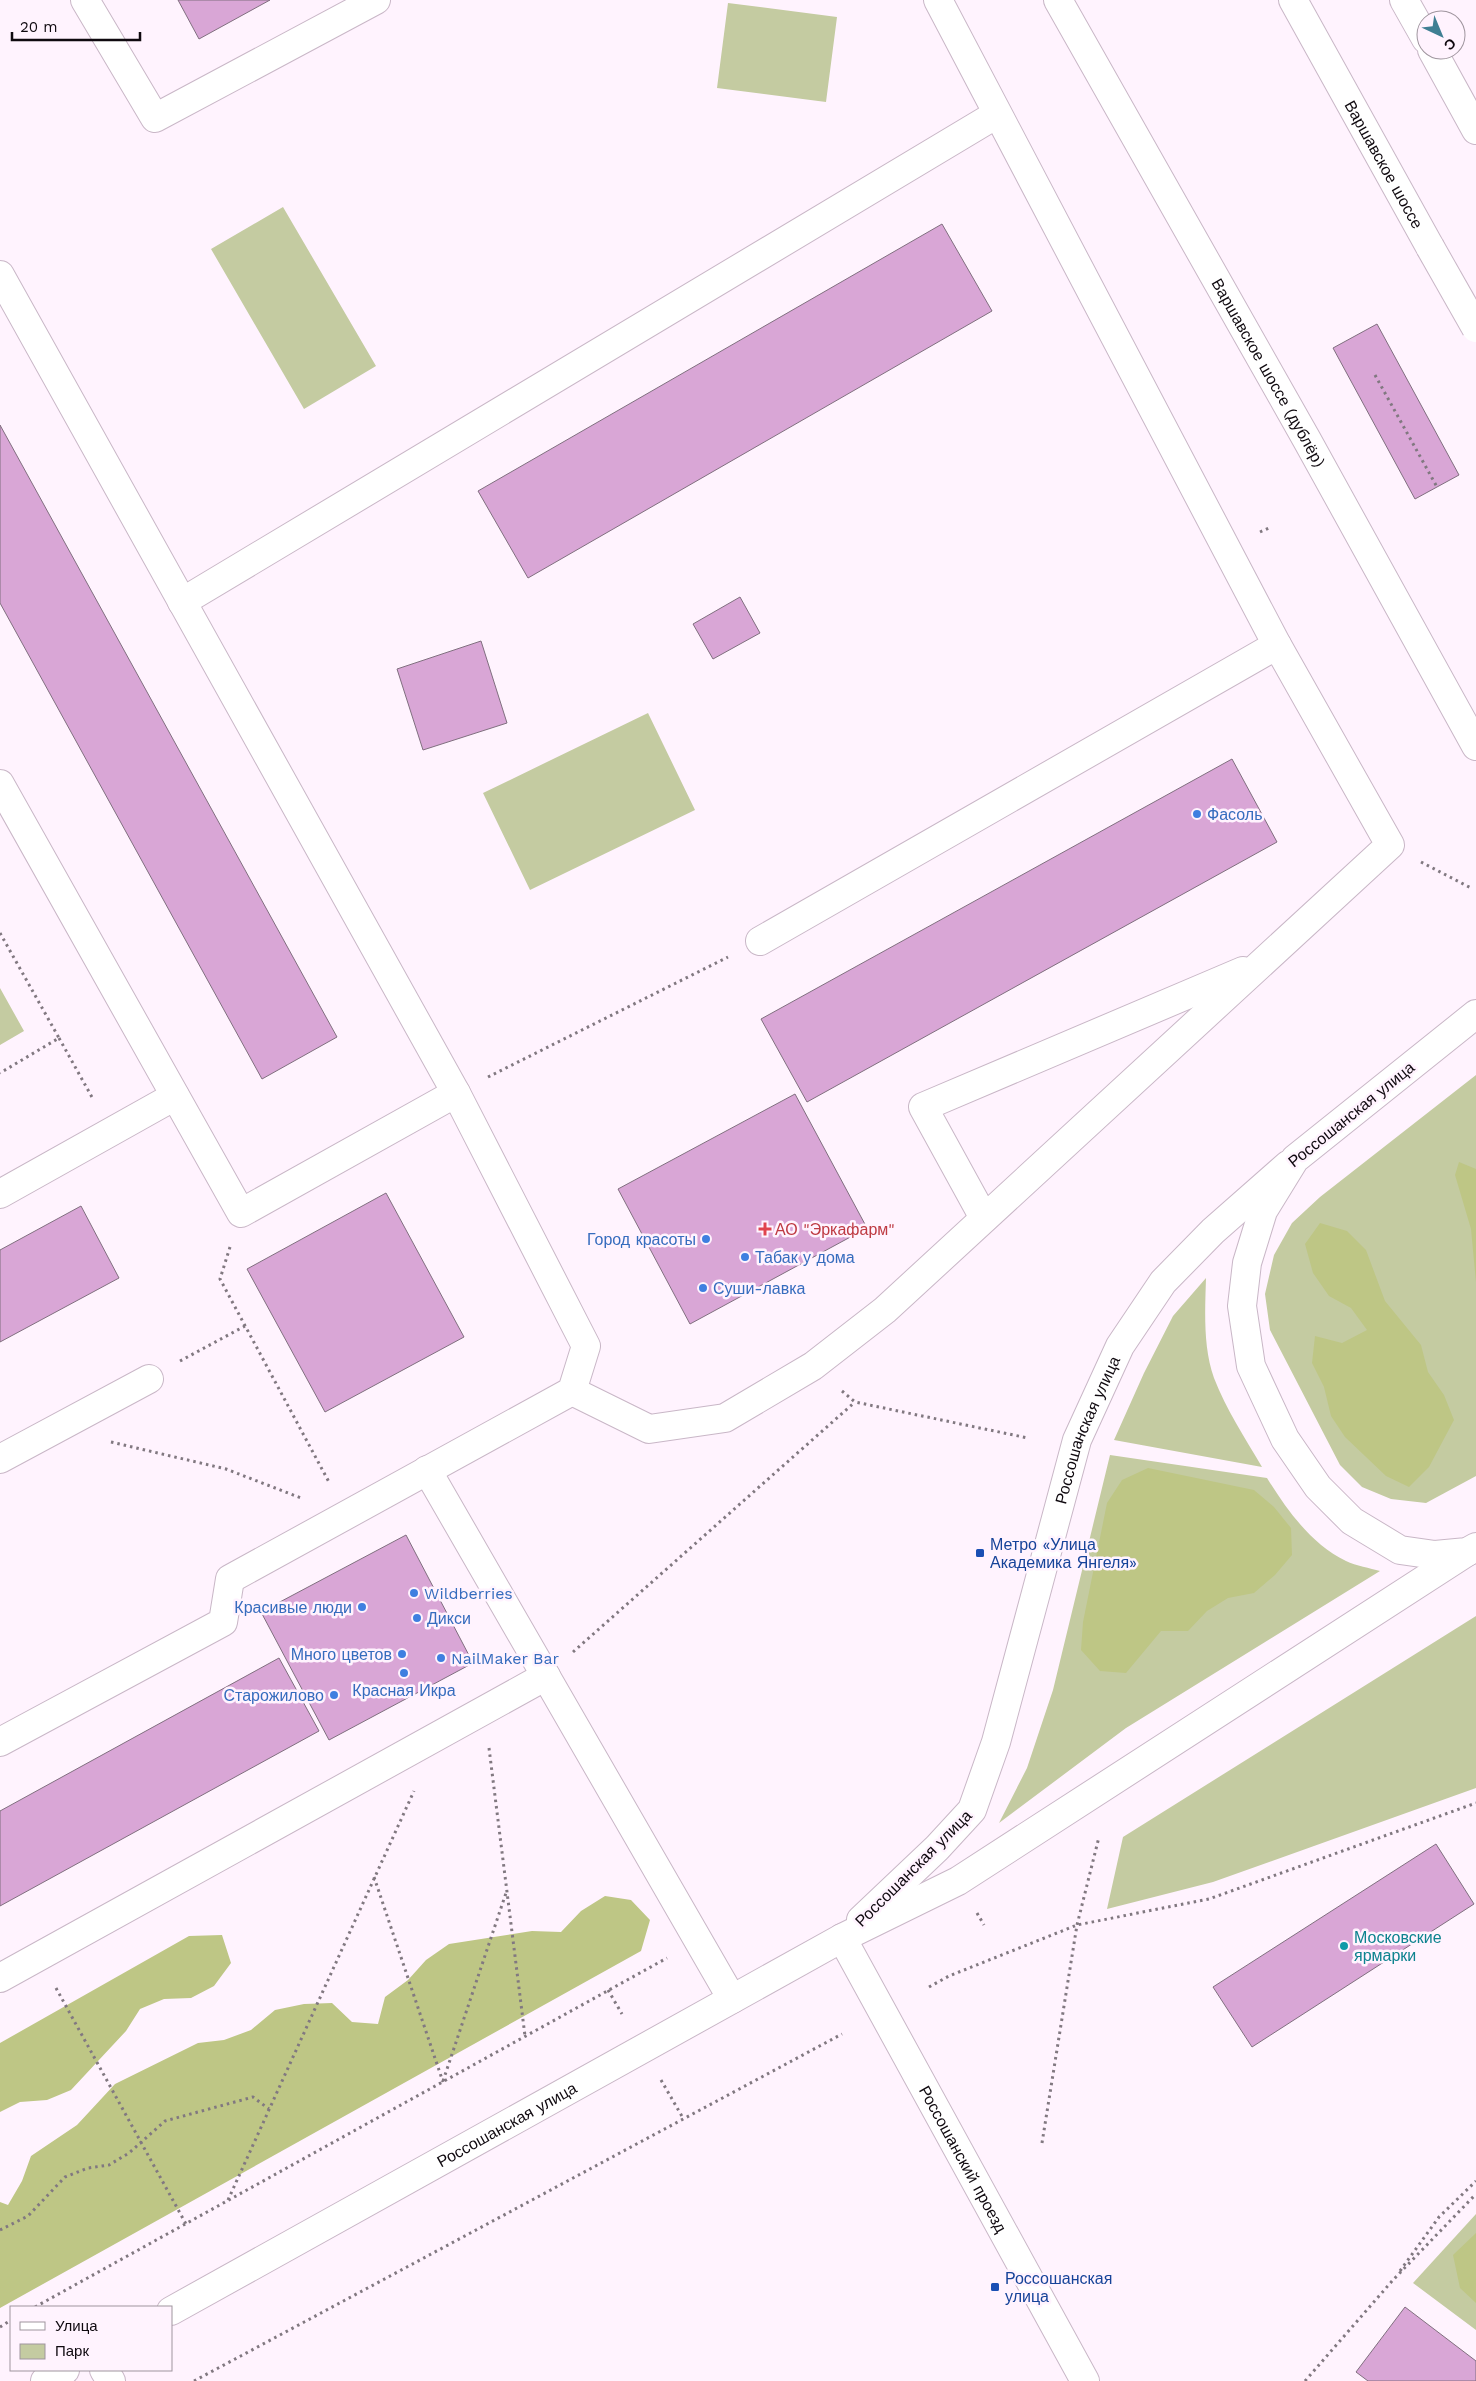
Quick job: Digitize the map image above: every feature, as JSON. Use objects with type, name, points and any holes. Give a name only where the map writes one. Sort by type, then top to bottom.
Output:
[{"type":"street","points":[[86,0],[155,118],[376,0]]},
{"type":"street","points":[[572,1391],[649,1429],[725,1418],[813,1366],[885,1310],[1390,845],[1277,645],[938,0]]},
{"type":"street","name":"Варшавское шоссе (дублёр)","points":[[1058,0],[1307,440],[1476,746]]},
{"type":"street","name":"Варшавское шоссе","points":[[1293,0],[1476,328]]},
{"type":"street","points":[[1404,0],[1416,21]]},
{"type":"street","points":[[1438,60],[1476,130]]},
{"type":"street","points":[[182,602],[997,114]]},
{"type":"street","points":[[0,275],[456,1093],[586,1346],[572,1391],[230,1579],[223,1622],[0,1742]]},
{"type":"street","points":[[760,941],[1277,645]]},
{"type":"street","points":[[0,784],[241,1213],[456,1093]]},
{"type":"street","points":[[984,1218],[923,1107],[1263,962]]},
{"type":"street","name":"Россошанская улица","points":[[842,1938],[937,1848],[972,1810],[996,1742],[1077,1440],[1120,1346],[1163,1282],[1213,1231],[1295,1159],[1476,1014]]},
{"type":"street","points":[[0,1194],[175,1096]]},
{"type":"street","points":[[1295,1159],[1263,1211],[1247,1262],[1242,1306],[1251,1366],[1284,1439],[1318,1487],[1352,1521],[1400,1550],[1435,1555],[1472,1549]]},
{"type":"street","points":[[0,1459],[149,1379]]},
{"type":"street","points":[[427,1470],[732,1999]]},
{"type":"street","name":"Россошанская улица","points":[[172,2310],[842,1938],[958,1881],[1472,1549]]},
{"type":"street","points":[[0,1978],[546,1676]]},
{"type":"street","name":"Россошанский проезд","points":[[842,1938],[1085,2381]]},
{"type":"street","points":[[45,2381],[63,2371]]},
{"type":"path","points":[[1375,375],[1437,487]]},
{"type":"path","points":[[1390,845],[1471,888]]},
{"type":"path","points":[[0,933],[111,1132]]},
{"type":"path","points":[[456,1093],[760,941]]},
{"type":"path","points":[[0,1072],[59,1038]]},
{"type":"path","points":[[241,1213],[220,1279],[346,1515]]},
{"type":"path","points":[[149,1379],[245,1326]]},
{"type":"path","points":[[813,1366],[855,1402],[1028,1438]]},
{"type":"path","points":[[546,1676],[855,1402]]},
{"type":"path","points":[[55,1429],[226,1469],[346,1515]]},
{"type":"path","points":[[484,1710],[525,2036]]},
{"type":"path","points":[[228,2200],[416,1788]]},
{"type":"path","points":[[929,1987],[949,1976],[1077,1925],[1209,1899],[1476,1803]]},
{"type":"path","points":[[1042,2143],[1077,1925],[1100,1837]]},
{"type":"path","points":[[374,1877],[443,2082]]},
{"type":"path","points":[[443,2082],[507,1891]]},
{"type":"path","points":[[37,2306],[698,1940]]},
{"type":"path","points":[[39,1956],[186,2224]]},
{"type":"path","points":[[608,1990],[622,2014]]},
{"type":"path","points":[[194,2381],[842,2034]]},
{"type":"path","points":[[657,2073],[683,2118]]},
{"type":"path","points":[[0,2230],[28,2216],[65,2177],[88,2168],[109,2165],[129,2153],[164,2121],[253,2098],[269,2109]]},
{"type":"path","points":[[1393,2280],[1440,2217],[1476,2180]]},
{"type":"path","points":[[1305,2381],[1393,2280],[1476,2194]]},
{"type":"green space","points":[[728,3],[837,17],[826,102],[717,88]]},
{"type":"green space","points":[[283,207],[376,366],[304,409],[211,249]]},
{"type":"green space","points":[[648,713],[695,810],[530,890],[483,793]]},
{"type":"green space","points":[[0,988],[24,1031],[0,1045]]},
{"type":"green space","points":[[1476,1075],[1476,1476],[1426,1503],[1391,1499],[1362,1487],[1340,1465],[1270,1330],[1265,1294],[1274,1255],[1292,1223],[1320,1197]]},
{"type":"green space","points":[[1459,1162],[1476,1169],[1476,1282],[1471,1229],[1455,1175]]},
{"type":"green space","points":[[1320,1223],[1347,1231],[1366,1250],[1385,1301],[1421,1345],[1428,1372],[1444,1395],[1454,1420],[1429,1467],[1409,1487],[1386,1476],[1345,1437],[1331,1416],[1324,1387],[1312,1363],[1315,1336],[1342,1343],[1367,1330],[1351,1308],[1329,1296],[1313,1273],[1305,1244]]},
{"type":"green space","points":[[1206,1278],[1206,1329],[1210,1366],[1224,1401],[1262,1467],[1114,1440],[1144,1373],[1173,1316]]},
{"type":"green space","points":[[1110,1455],[1267,1478],[1292,1514],[1311,1536],[1333,1554],[1350,1563],[1380,1571],[1126,1728],[999,1823],[1027,1768],[1053,1690]]},
{"type":"green space","points":[[1148,1468],[1254,1490],[1274,1507],[1291,1528],[1292,1555],[1275,1575],[1254,1593],[1228,1598],[1207,1611],[1188,1631],[1161,1631],[1126,1673],[1100,1671],[1081,1650],[1083,1622],[1107,1503],[1122,1480]]},
{"type":"green space","points":[[1476,1616],[1476,1788],[1213,1882],[1107,1909],[1123,1837]]},
{"type":"green space","points":[[605,1896],[631,1900],[650,1920],[641,1951],[0,2308],[0,2202],[8,2205],[22,2181],[31,2156],[77,2125],[115,2084],[198,2043],[224,2040],[251,2030],[275,2010],[304,2004],[332,2003],[352,2022],[378,2024],[385,1997],[408,1980],[426,1960],[449,1944],[532,1931],[561,1932],[581,1911]]},
{"type":"green space","points":[[222,1935],[231,1963],[214,1986],[191,1998],[164,1999],[140,2009],[126,2031],[71,2090],[47,2100],[20,2102],[0,2112],[0,2043],[189,1936]]},
{"type":"green space","points":[[1476,2214],[1476,2330],[1413,2283]]},
{"type":"green space","points":[[1476,2233],[1476,2303],[1460,2288],[1453,2255]]},
{"type":"building","points":[[178,0],[270,0],[199,39]]},
{"type":"building","points":[[942,224],[992,311],[528,578],[478,491]]},
{"type":"building","points":[[1377,324],[1459,475],[1415,499],[1333,348]]},
{"type":"building","points":[[0,425],[337,1037],[262,1079],[0,603]]},
{"type":"building","points":[[740,597],[760,633],[713,659],[693,624]]},
{"type":"building","points":[[481,641],[507,723],[423,750],[397,669]]},
{"type":"building","points":[[1232,759],[1277,842],[807,1102],[761,1019]]},
{"type":"building","points":[[795,1094],[867,1228],[690,1324],[618,1189]]},
{"type":"building","points":[[386,1193],[464,1337],[325,1412],[247,1269]]},
{"type":"building","points":[[81,1206],[119,1278],[0,1342],[0,1250]]},
{"type":"building","points":[[406,1535],[473,1663],[329,1740],[261,1612]]},
{"type":"building","points":[[279,1658],[319,1731],[0,1906],[0,1811]]},
{"type":"building","name":"Московские ярмарки","points":[[1436,1844],[1474,1904],[1252,2047],[1213,1987]]},
{"type":"building","points":[[1405,2307],[1476,2361],[1476,2381],[1368,2381],[1356,2372]]},
{"type":"place","name":"Фасоль","points":[[1197,814]]},
{"type":"place","name":"АО \"Эркафарм\"","points":[[765,1229]]},
{"type":"place","name":"Город красоты","points":[[706,1239]]},
{"type":"place","name":"Табак у дома","points":[[745,1257]]},
{"type":"place","name":"Суши-лавка","points":[[703,1288]]},
{"type":"place","name":"Метро «Улица Академика Янгеля»","points":[[980,1553]]},
{"type":"place","name":"Wildberries","points":[[414,1593]]},
{"type":"place","name":"Красивые люди","points":[[362,1607]]},
{"type":"place","name":"Дикси","points":[[417,1618]]},
{"type":"place","name":"Много цветов","points":[[402,1654]]},
{"type":"place","name":"NailMaker Bar","points":[[441,1658]]},
{"type":"place","name":"Красная Икра","points":[[404,1673]]},
{"type":"place","name":"Старожилово","points":[[334,1695]]},
{"type":"place","name":"Московские ярмарки","points":[[1344,1946]]},
{"type":"place","name":"Россошанская улица","points":[[995,2287]]}]
